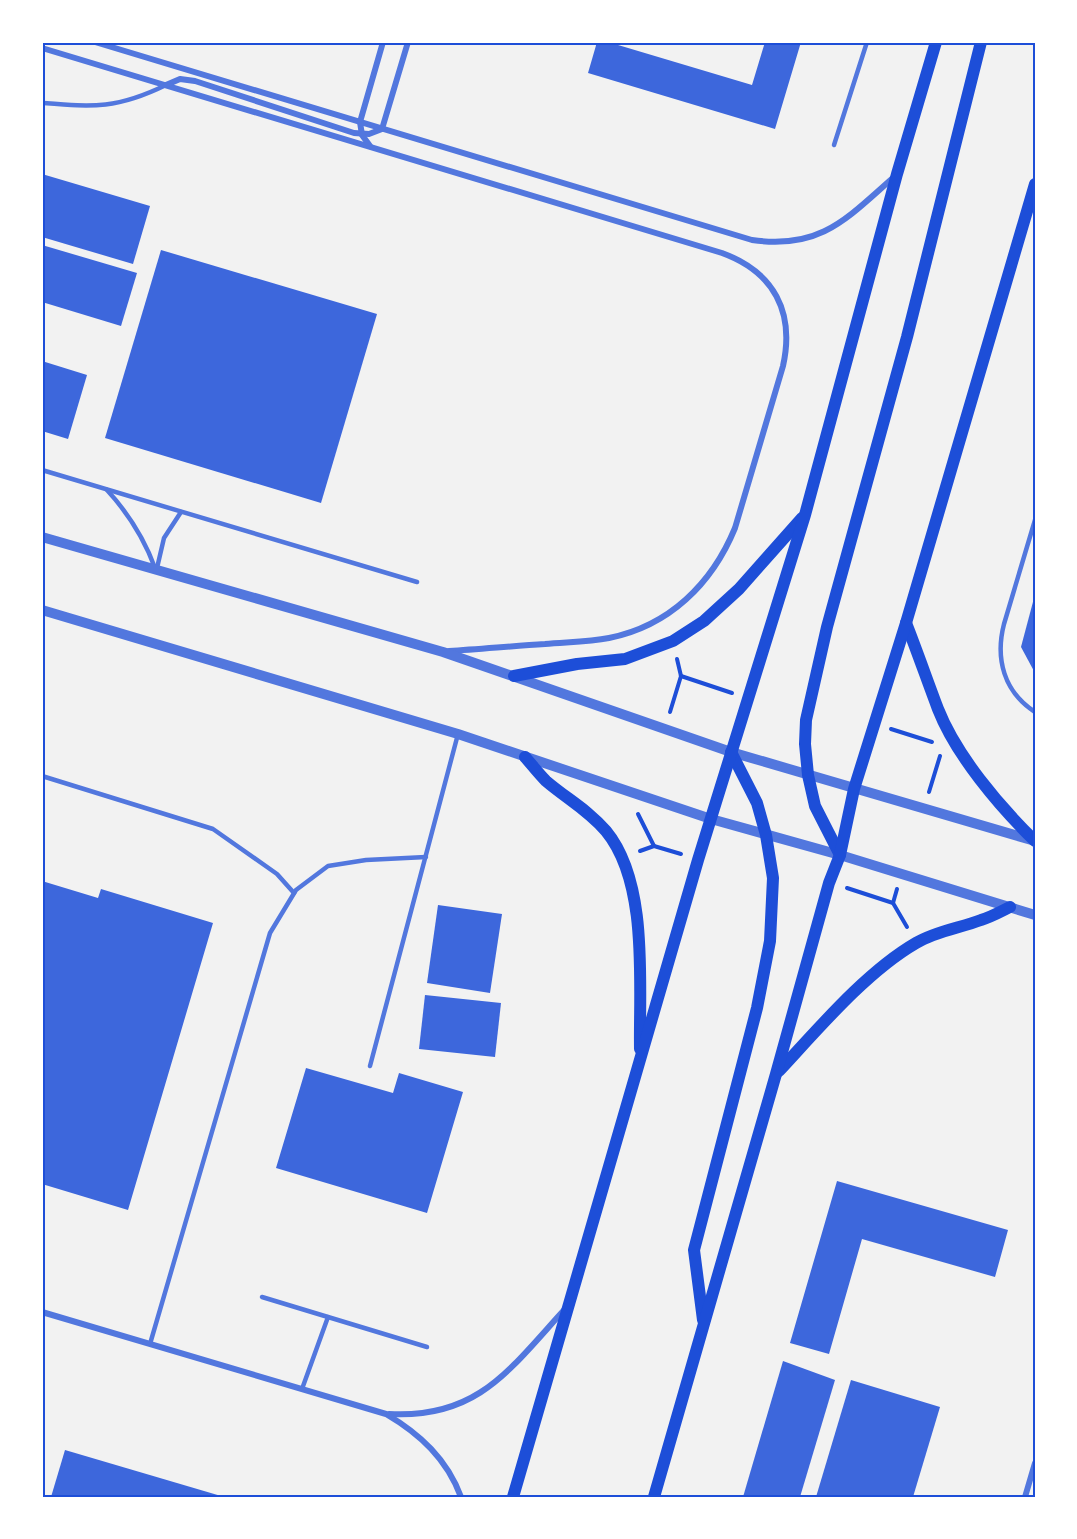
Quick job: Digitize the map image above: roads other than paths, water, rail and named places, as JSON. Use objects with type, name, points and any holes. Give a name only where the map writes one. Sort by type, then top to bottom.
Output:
[{"type":"main road","points":[[513,1497],[711,819],[805,515],[897,174],[936,42]]},
{"type":"main road","points":[[840,855],[815,806],[808,775],[805,744],[806,720],[827,627],[908,337],[981,42]]},
{"type":"main road","points":[[654,1497],[829,883],[840,855],[854,789],[876,724],[1035,184]]},
{"type":"main road","points":[[514,676],[577,664],[625,659],[673,641],[704,621],[739,589],[805,515]]},
{"type":"main road","points":[[906,622],[938,710],[969,764],[1006,813],[1035,841]]},
{"type":"main road","points":[[704,1326],[694,1250],[757,1008],[770,941],[773,878],[766,835],[757,803],[731,752]]},
{"type":"main road","points":[[525,757],[546,781],[589,812],[608,833],[622,857],[634,897],[639,935],[640,1064]]},
{"type":"main road","points":[[776,1074],[834,1011],[882,968],[916,942],[952,928],[981,921],[1010,907]]},
{"type":"street","points":[[95,42],[752,240],[792,242],[827,231],[897,174]]},
{"type":"street","points":[[371,147],[362,135],[360,122],[383,42]]},
{"type":"street","points":[[382,129],[408,42]]},
{"type":"street","points":[[42,48],[736,258],[762,276],[776,295],[785,318],[787,350],[783,366],[735,528],[727,549],[702,585],[669,613],[630,632],[588,640],[443,652]]},
{"type":"street","points":[[166,85],[180,79],[195,81],[362,135],[382,129]]},
{"type":"street","points":[[42,537],[443,652],[731,752],[1035,841]]},
{"type":"street","points":[[42,610],[458,734],[711,819],[840,855],[1035,915]]},
{"type":"street","points":[[386,1414],[411,1415],[436,1412],[461,1404],[484,1391],[504,1375],[569,1304]]},
{"type":"street","points":[[42,1312],[386,1414],[407,1426],[427,1443],[444,1462],[461,1497]]},
{"type":"street","points":[[1024,1497],[1035,1462]]},
{"type":"lane","points":[[834,145],[867,42]]},
{"type":"lane","points":[[42,103],[108,105],[131,100],[166,85]]},
{"type":"lane","points":[[42,471],[417,582]]},
{"type":"lane","points":[[107,490],[137,527],[156,571]]},
{"type":"lane","points":[[156,571],[164,538],[181,512]]},
{"type":"lane","points":[[1035,520],[1000,639],[1000,655],[1002,670],[1008,684],[1017,697],[1035,712]]},
{"type":"lane","points":[[370,1066],[458,734]]},
{"type":"lane","points":[[42,776],[213,830],[277,874],[294,893]]},
{"type":"lane","points":[[150,1344],[270,933],[294,893],[328,866],[366,860],[426,857]]},
{"type":"lane","points":[[262,1297],[427,1347]]},
{"type":"lane","points":[[302,1389],[328,1317]]}]
